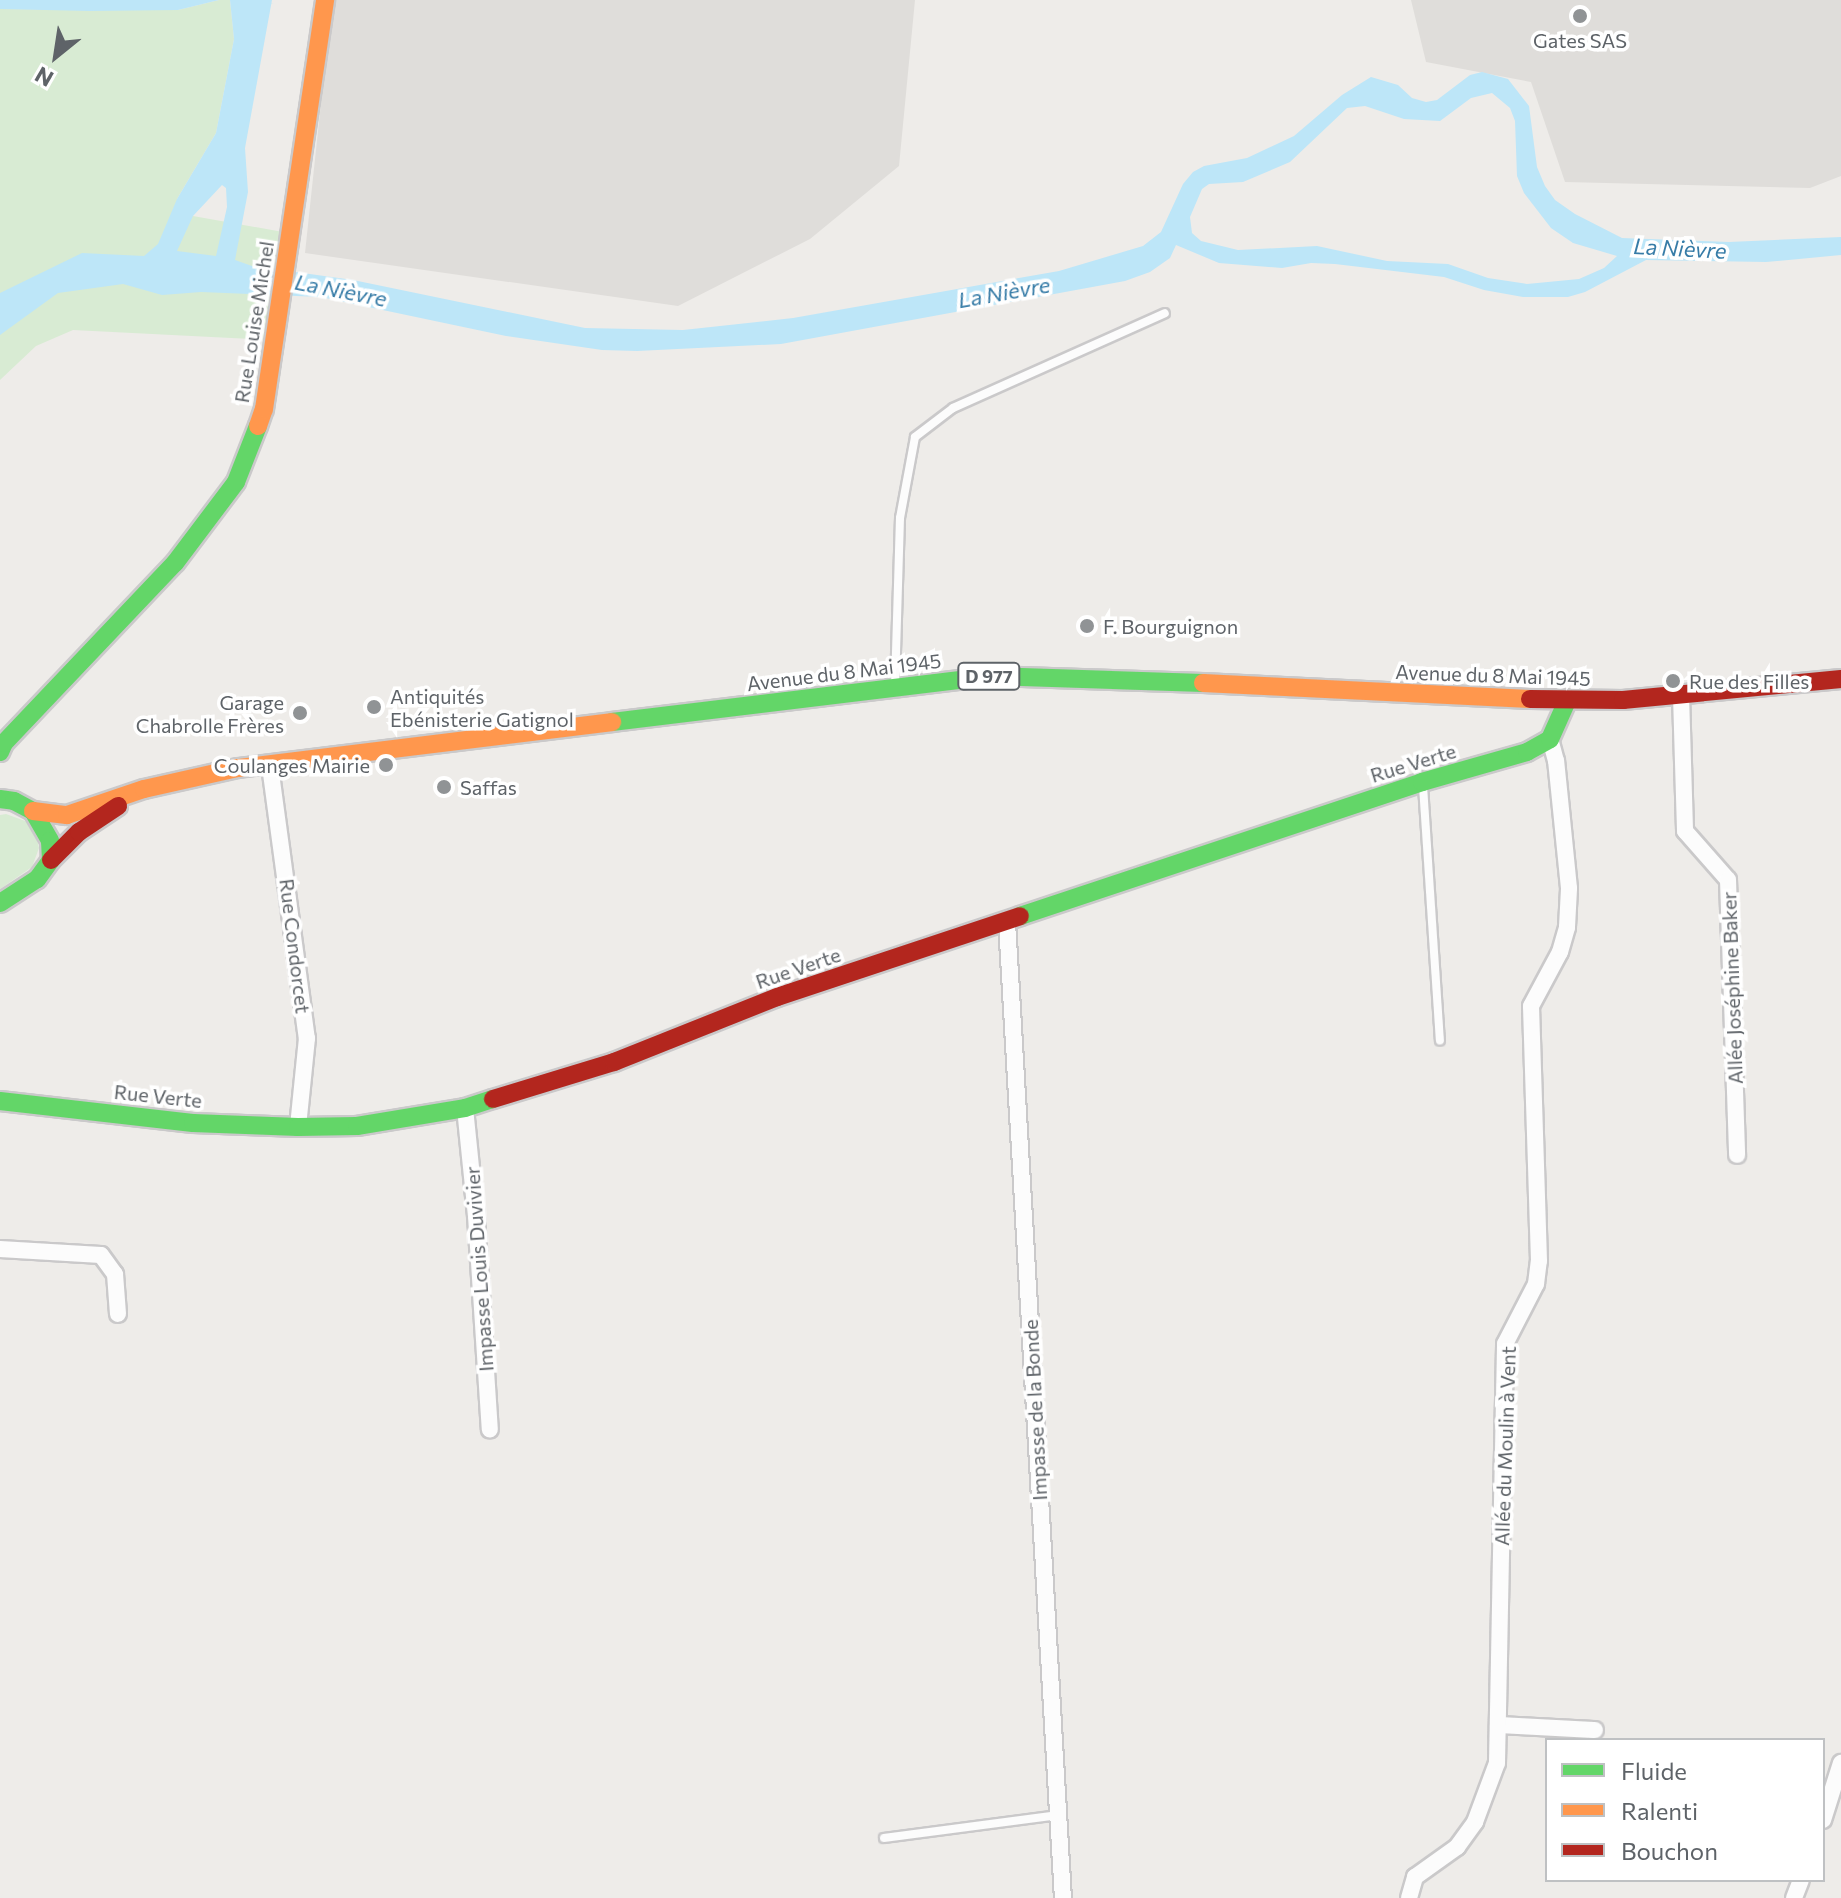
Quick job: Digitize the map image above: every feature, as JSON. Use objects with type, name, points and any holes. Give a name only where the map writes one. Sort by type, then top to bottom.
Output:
[{"type":"street","name":"Rue Louise Michel","points":[[0,752],[4,743],[175,563],[236,482],[264,409],[325,0]]},
{"type":"street","name":"Avenue du 8 Mai 1945","points":[[0,799],[14,801],[33,811],[67,815],[189,777],[991,676],[1072,677],[1567,701],[1681,695],[1841,679]]},
{"type":"street","name":"Allée Joséphine Baker","points":[[1681,695],[1685,831],[1728,880],[1737,1155]]},
{"type":"street","points":[[1550,739],[1567,701]]},
{"type":"street","name":"Rue Verte","points":[[0,1101],[193,1123],[298,1127],[357,1126],[465,1108],[614,1062],[777,997],[1422,782],[1527,752],[1550,739]]},
{"type":"street","name":"Allée du Moulin à Vent","points":[[1409,1898],[1415,1877],[1457,1847],[1475,1822],[1497,1763],[1505,1344],[1536,1284],[1539,1261],[1531,1006],[1560,952],[1567,927],[1569,888],[1556,761],[1550,739]]},
{"type":"street","name":"Rue Condorcet","points":[[270,766],[307,1038],[298,1127]]},
{"type":"street","name":"Avenue du 8 Mai 1945","points":[[0,903],[37,879],[79,832],[144,789]]},
{"type":"street","points":[[33,811],[50,841],[51,860]]},
{"type":"street","name":"Impasse de la Bonde","points":[[1007,922],[1063,1898]]},
{"type":"street","name":"Impasse Louis Duvivier","points":[[465,1108],[490,1430]]},
{"type":"street","points":[[0,1249],[101,1255],[115,1274],[118,1314]]},
{"type":"street","points":[[1498,1725],[1595,1730]]},
{"type":"street","points":[[1825,1814],[1841,1763]]},
{"type":"lane","points":[[895,687],[900,518],[915,437],[953,408],[1165,313]]},
{"type":"lane","points":[[1422,782],[1440,1040]]},
{"type":"lane","points":[[884,1838],[1058,1815]]},
{"type":"shaded area","points":[[332,0],[915,0],[899,166],[810,239],[678,306],[305,253]]},
{"type":"shaded area","points":[[1411,0],[1841,0],[1841,176],[1810,188],[1565,182],[1531,82],[1426,62]]},
{"type":"green space","points":[[230,0],[234,39],[216,133],[177,199],[193,216],[283,232],[269,340],[73,330],[36,346],[0,380],[0,9],[178,10]]},
{"type":"green space","points":[[6,814],[28,822],[39,848],[32,867],[0,889],[0,815]]},
{"type":"water","points":[[0,0],[219,0],[178,10],[90,11],[0,9]]},
{"type":"water","name":"La Nièvre","points":[[230,0],[272,0],[245,148],[248,192],[235,260],[252,266],[353,280],[585,328],[683,330],[793,318],[1059,271],[1143,246],[1161,232],[1183,184],[1193,172],[1204,166],[1247,158],[1294,136],[1342,95],[1371,77],[1398,85],[1412,98],[1426,102],[1437,100],[1470,75],[1482,72],[1508,79],[1529,106],[1537,167],[1555,200],[1622,238],[1729,242],[1841,237],[1841,255],[1766,262],[1646,260],[1585,292],[1568,297],[1523,297],[1484,290],[1444,277],[1335,264],[1311,263],[1282,268],[1219,263],[1176,245],[1170,258],[1150,272],[1125,281],[781,344],[637,351],[602,350],[506,336],[321,297],[201,292],[162,295],[123,284],[58,293],[0,335],[0,293],[82,253],[144,256],[158,244],[177,199],[216,133],[234,39]],"holes":[[[1492,93],[1510,108],[1515,121],[1517,176],[1524,193],[1551,228],[1573,243],[1617,256],[1604,268],[1579,279],[1527,284],[1488,278],[1448,264],[1387,261],[1317,246],[1238,250],[1201,241],[1192,233],[1190,217],[1202,189],[1209,184],[1243,182],[1290,162],[1347,108],[1365,106],[1404,119],[1440,121],[1471,98]],[[222,185],[226,188],[227,207],[216,256],[177,251],[193,216]]]},
{"type":"traffic: fast","points":[[0,752],[4,743],[175,563],[236,482],[258,426]]},
{"type":"traffic: fast","points":[[612,722],[991,676],[1203,683]]},
{"type":"traffic: fast","points":[[1020,916],[1422,782],[1527,752],[1550,739],[1567,701]]},
{"type":"traffic: fast","points":[[0,799],[14,801],[33,811],[50,841],[51,860],[37,879],[0,903]]},
{"type":"traffic: fast","points":[[0,1101],[193,1123],[298,1127],[357,1126],[465,1108],[493,1099]]},
{"type":"traffic: slow","points":[[258,426],[264,409],[325,0]]},
{"type":"traffic: slow","points":[[1203,683],[1530,699]]},
{"type":"traffic: slow","points":[[33,811],[67,815],[144,789],[238,768],[612,722]]},
{"type":"traffic: jam","points":[[1530,699],[1623,700],[1841,679]]},
{"type":"traffic: jam","points":[[51,860],[79,832],[118,806]]},
{"type":"traffic: jam","points":[[493,1099],[614,1062],[777,997],[1020,916]]},
{"type":"place","name":"Gates SAS","points":[[1580,16]]},
{"type":"place","name":"F. Bourguignon","points":[[1087,626]]},
{"type":"place","name":"Rue des Filles","points":[[1673,681]]},
{"type":"place","name":"Antiquités Ebénisterie Gatignol","points":[[374,707]]},
{"type":"place","name":"Garage Chabrolle Frères","points":[[300,713]]},
{"type":"place","name":"Coulanges Mairie","points":[[386,765]]},
{"type":"place","name":"Saffas","points":[[444,787]]}]
